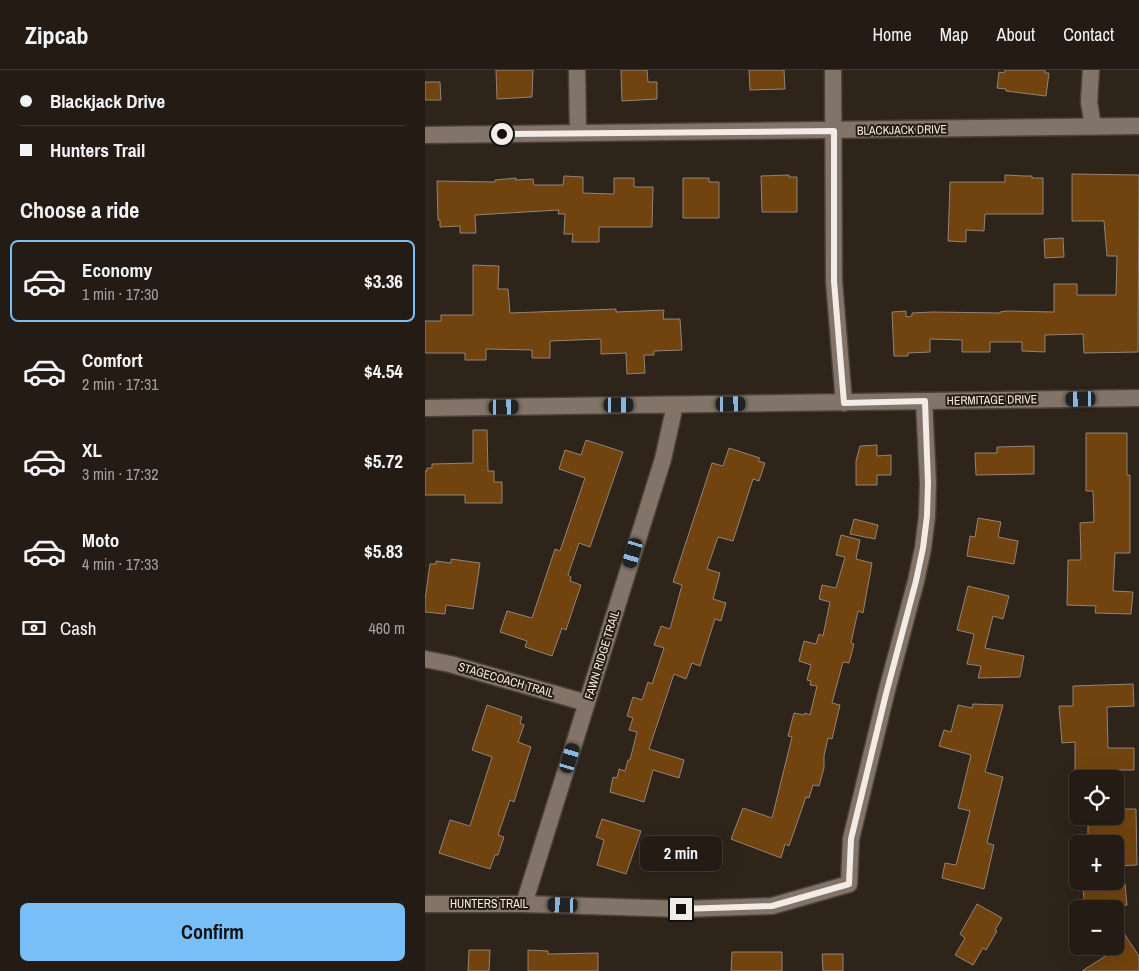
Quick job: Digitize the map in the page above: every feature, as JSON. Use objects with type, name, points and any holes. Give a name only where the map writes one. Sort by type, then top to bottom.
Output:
[{"type":"street","points":[[577,70],[578,133]]},
{"type":"street","points":[[833,70],[834,281],[844,403]]},
{"type":"street","points":[[1091,70],[1089,102],[1093,127]]},
{"type":"street","name":"BLACKJACK DRIVE","points":[[425,135],[1139,126]]},
{"type":"street","name":"HERMITAGE DRIVE","points":[[425,408],[1139,398]]},
{"type":"street","name":"HUNTERS TRAIL","points":[[425,904],[524,904],[681,909],[772,906],[849,884],[851,839],[923,548],[927,516],[928,483],[925,401]]},
{"type":"street","name":"FAWN RIDGE TRAIL","points":[[524,904],[663,459],[675,405]]},
{"type":"street","name":"STAGECOACH TRAIL","points":[[425,659],[450,664],[587,703]]},
{"type":"building","points":[[496,70],[533,70],[532,97],[497,99]]},
{"type":"building","points":[[621,70],[647,70],[648,82],[657,82],[657,99],[622,101]]},
{"type":"building","points":[[749,70],[784,70],[785,89],[750,90]]},
{"type":"building","points":[[1005,70],[1045,70],[1045,73],[1049,73],[1046,96],[1006,91],[1006,89],[997,88],[999,72],[1004,73]]},
{"type":"building","points":[[425,82],[440,82],[441,100],[425,100]]},
{"type":"building","points":[[1072,174],[1139,175],[1138,352],[1084,353],[1083,334],[1045,335],[1045,352],[1022,351],[1022,342],[990,342],[990,352],[962,352],[962,340],[930,339],[930,352],[908,353],[908,356],[894,356],[892,312],[906,311],[906,317],[912,316],[912,313],[933,312],[1054,312],[1054,284],[1077,284],[1077,295],[1116,295],[1117,256],[1107,256],[1104,221],[1072,221]]},
{"type":"building","points":[[789,175],[789,177],[797,177],[797,212],[762,212],[761,176]]},
{"type":"building","points":[[1005,175],[1043,178],[1043,214],[985,214],[984,231],[966,230],[966,242],[948,241],[950,182],[1005,182]]},
{"type":"building","points":[[564,176],[583,177],[583,193],[614,194],[614,178],[634,178],[634,187],[653,187],[652,227],[599,227],[599,242],[572,242],[573,234],[564,234],[565,214],[558,214],[559,210],[475,215],[476,233],[460,233],[460,226],[440,227],[440,220],[438,220],[437,181],[495,182],[495,180],[516,178],[516,180],[533,179],[534,185],[563,185]]},
{"type":"building","points":[[683,178],[709,178],[709,182],[719,182],[719,218],[683,218]]},
{"type":"building","points":[[1063,238],[1064,257],[1045,258],[1044,239]]},
{"type":"building","points":[[473,265],[499,266],[498,289],[508,289],[510,313],[616,309],[616,312],[664,310],[663,319],[680,319],[682,350],[654,351],[654,355],[644,355],[645,373],[627,374],[626,353],[601,354],[601,339],[550,341],[550,358],[532,358],[532,350],[486,349],[486,360],[465,360],[465,353],[425,353],[425,321],[441,321],[441,315],[473,315]]},
{"type":"building","points":[[473,430],[487,430],[488,471],[494,471],[494,482],[502,482],[502,503],[465,503],[465,495],[425,495],[425,471],[427,471],[427,468],[432,468],[432,464],[473,463]]},
{"type":"building","points":[[1086,433],[1127,433],[1127,475],[1130,475],[1130,553],[1115,553],[1113,591],[1133,592],[1131,614],[1095,613],[1096,606],[1067,605],[1068,560],[1081,560],[1080,523],[1094,522],[1093,491],[1086,491]]},
{"type":"building","points":[[586,440],[623,452],[590,547],[579,543],[568,575],[571,577],[570,581],[581,585],[566,630],[562,628],[552,656],[525,647],[527,641],[500,632],[507,611],[532,618],[555,549],[560,551],[585,478],[559,469],[565,450],[581,455]]},
{"type":"building","points":[[877,445],[877,456],[891,455],[891,475],[877,475],[877,485],[856,485],[856,461],[860,446]]},
{"type":"building","points":[[1034,446],[1034,474],[976,475],[975,453],[997,453],[997,447]]},
{"type":"building","points":[[729,448],[760,458],[758,461],[765,463],[759,481],[753,479],[733,541],[718,537],[707,569],[720,573],[713,599],[726,603],[721,621],[715,619],[700,666],[692,663],[686,679],[674,674],[649,749],[684,760],[679,778],[653,770],[644,802],[610,792],[613,777],[617,778],[619,769],[625,771],[628,760],[630,760],[637,732],[629,730],[633,718],[627,716],[633,697],[642,700],[648,682],[652,684],[664,648],[654,645],[661,626],[670,629],[682,585],[673,582],[712,463],[723,466]]},
{"type":"building","points":[[978,518],[1001,522],[998,537],[1018,541],[1014,564],[967,556],[970,536],[975,537]]},
{"type":"building","points":[[854,519],[878,525],[875,539],[850,534]]},
{"type":"building","points":[[841,535],[860,540],[856,559],[872,563],[863,613],[858,611],[851,643],[854,644],[849,663],[843,662],[832,703],[840,705],[832,739],[828,738],[824,756],[824,768],[819,786],[813,785],[809,798],[806,797],[789,846],[785,844],[781,858],[731,839],[743,808],[772,818],[792,737],[788,736],[794,713],[810,715],[817,686],[810,685],[811,681],[807,680],[811,665],[799,661],[804,641],[816,644],[819,634],[823,636],[830,602],[819,599],[822,585],[836,588],[845,557],[836,555]]},
{"type":"building","points":[[451,559],[480,563],[473,609],[446,605],[445,614],[425,612],[430,564],[436,564],[436,561],[451,563]]},
{"type":"building","points":[[968,586],[1009,596],[1003,619],[993,616],[985,648],[1024,656],[1020,677],[978,678],[981,666],[967,664],[974,634],[957,630]]},
{"type":"building","points":[[1133,684],[1134,706],[1107,707],[1108,748],[1134,748],[1134,770],[1075,770],[1075,742],[1062,743],[1059,706],[1073,706],[1073,686]]},
{"type":"building","points":[[973,704],[1003,705],[985,772],[1003,777],[987,843],[994,845],[984,889],[942,878],[945,863],[956,865],[970,811],[958,808],[971,755],[939,746],[944,730],[951,732],[958,705],[972,708]]},
{"type":"building","points":[[487,705],[522,717],[520,723],[524,725],[518,742],[531,747],[514,802],[510,800],[498,835],[504,837],[498,855],[495,855],[490,869],[439,853],[450,820],[470,826],[492,757],[472,750]]},
{"type":"building","points":[[1124,809],[1136,809],[1137,865],[1124,866],[1124,835],[1088,835],[1088,825],[1124,825]]},
{"type":"building","points":[[602,819],[641,831],[626,874],[597,865],[604,840],[596,837]]},
{"type":"building","points":[[1124,884],[1127,905],[1124,906],[1124,900],[1084,900],[1083,890],[1124,890]]},
{"type":"building","points":[[977,904],[1002,918],[986,950],[983,948],[973,965],[955,955],[965,938],[960,934]]},
{"type":"building","points":[[1124,934],[1139,956],[1139,971],[1082,971],[1107,955],[1124,955]]},
{"type":"building","points":[[469,950],[490,950],[489,971],[468,971]]},
{"type":"building","points":[[528,950],[548,951],[548,954],[598,953],[598,971],[528,971]]},
{"type":"building","points":[[732,952],[782,952],[782,971],[731,971]]},
{"type":"building","points":[[822,954],[843,954],[843,971],[823,971]]},
{"type":"route","points":[[502,134],[834,131],[834,281],[844,403],[925,401],[928,483],[927,516],[923,548],[851,839],[849,884],[772,906],[681,909]]}]
